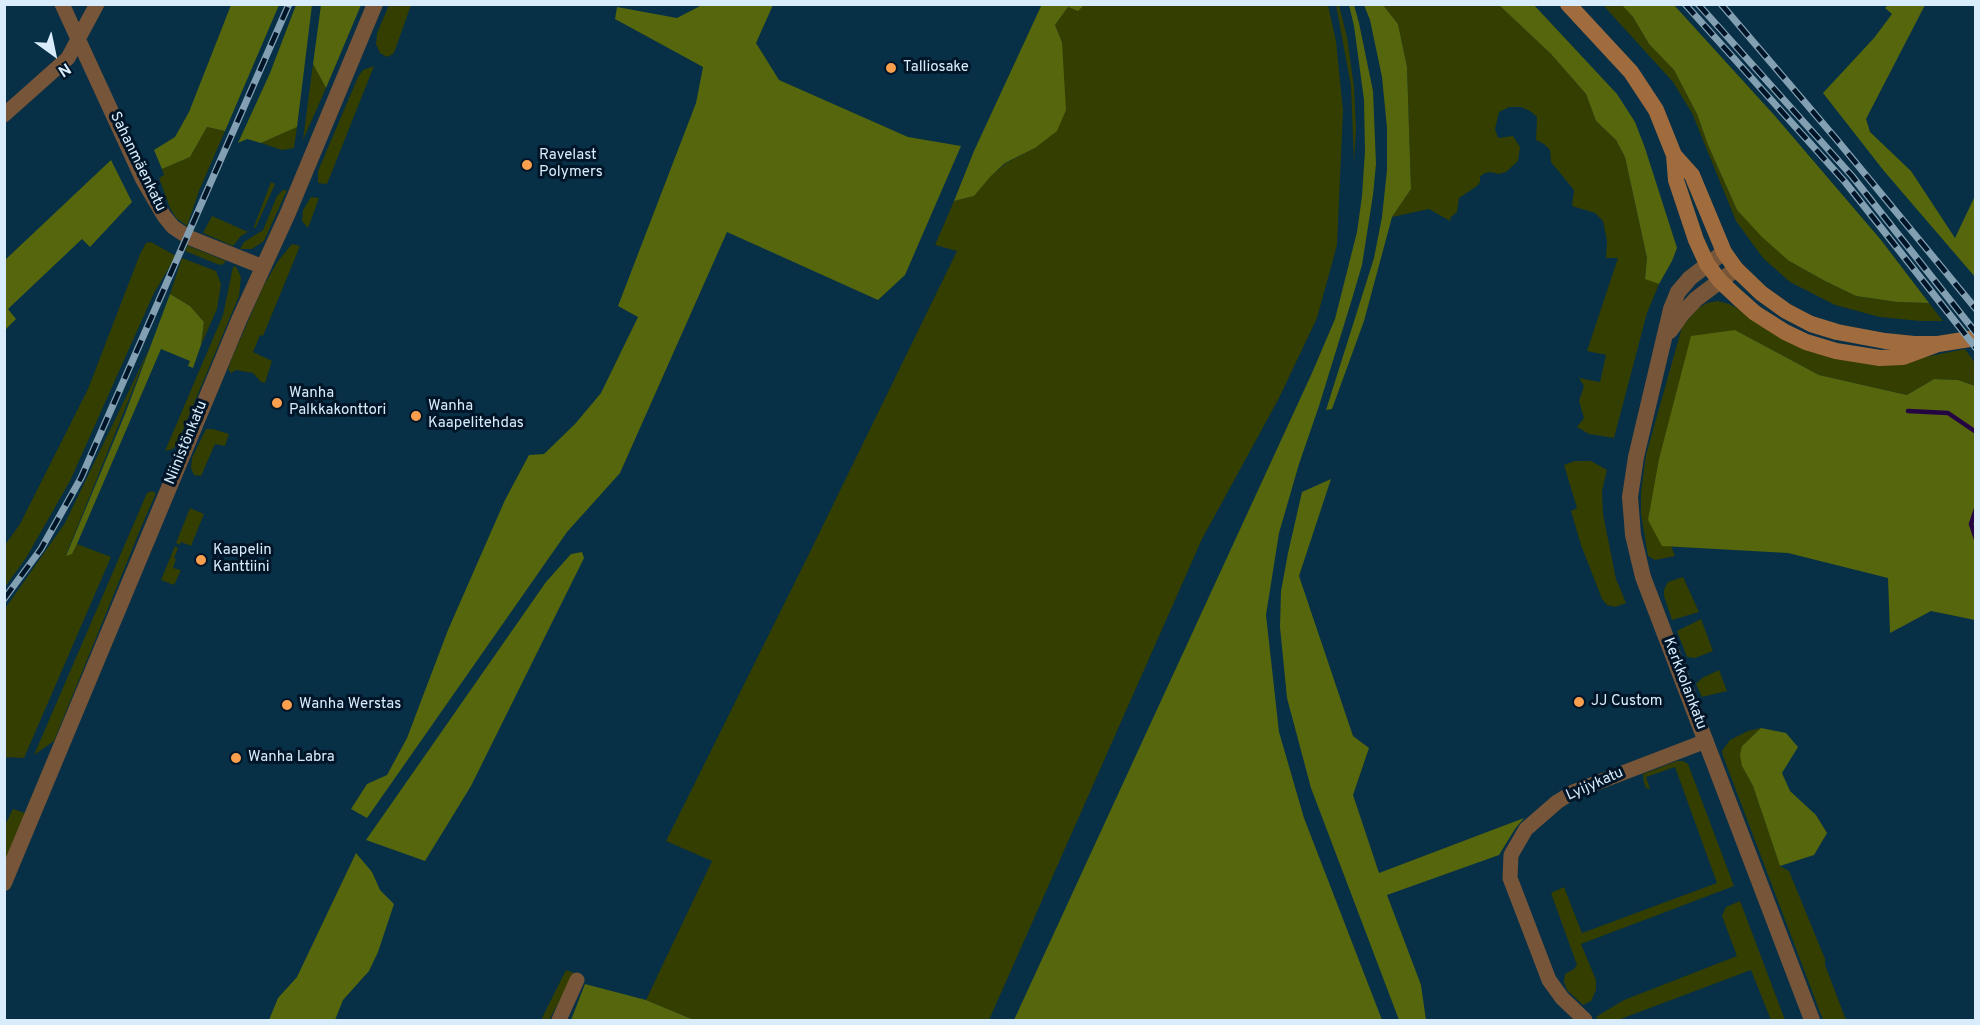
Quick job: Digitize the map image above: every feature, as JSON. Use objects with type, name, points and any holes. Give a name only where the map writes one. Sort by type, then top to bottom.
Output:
[{"type":"main road","points":[[1568,4],[1631,72],[1656,110],[1674,155],[1676,180],[1696,240],[1707,264],[1720,281],[1767,321],[1806,342],[1836,351],[1880,358],[1903,357],[1938,344]]},
{"type":"main road","points":[[1674,155],[1692,175],[1724,252],[1736,269],[1786,311],[1811,324],[1837,332],[1885,341],[1914,345],[1976,338]]},
{"type":"street","name":"Sahanmäenkatu","points":[[62,4],[143,180],[164,216],[188,237],[263,267]]},
{"type":"street","points":[[4,115],[68,58],[97,4]]},
{"type":"street","name":"Niinistönkatu","points":[[4,883],[225,352],[301,184],[375,4]]},
{"type":"street","name":"Kerkkolankatu","points":[[1724,252],[1690,278],[1678,292],[1671,309],[1636,456],[1630,497],[1633,535],[1643,577],[1812,1020]]},
{"type":"street","name":"Kerkkolankatu","points":[[1666,336],[1696,299],[1736,269]]},
{"type":"street","name":"Lyijykatu","points":[[1585,1020],[1562,998],[1549,980],[1510,878],[1511,855],[1517,843],[1533,823],[1557,802],[1573,792],[1706,741]]},
{"type":"street","points":[[559,1020],[577,980]]},
{"type":"green space","points":[[1042,4],[1084,5],[1078,11],[1068,7],[1055,25],[1062,42],[1066,110],[1057,131],[1035,148],[1005,163],[974,196],[954,201],[974,151]]},
{"type":"green space","points":[[231,5],[279,5],[225,131],[207,127],[190,157],[162,169],[154,150],[175,137],[189,112]]},
{"type":"green space","points":[[296,5],[312,5],[297,127],[261,143],[247,139],[238,143],[270,73]]},
{"type":"green space","points":[[321,5],[361,5],[326,88],[313,64]]},
{"type":"green space","points":[[389,5],[411,5],[395,50],[387,57],[380,53],[376,44],[377,33]]},
{"type":"green space","points":[[702,5],[773,5],[756,43],[779,80],[908,137],[961,146],[905,275],[878,300],[727,232],[620,473],[567,532],[367,818],[351,809],[367,784],[387,775],[407,738],[448,630],[505,500],[529,455],[544,454],[575,424],[601,393],[638,317],[618,306],[696,103],[703,67],[615,19],[617,7],[677,18]]},
{"type":"green space","points":[[1084,5],[1328,5],[1336,41],[1343,111],[1337,245],[1317,318],[1279,398],[1202,539],[989,1020],[694,1020],[646,1000],[712,861],[666,841],[957,251],[935,245],[954,201],[974,196],[1006,163],[1035,148],[1062,66],[1062,42],[1055,25],[1068,7],[1078,10]]},
{"type":"green space","points":[[1336,5],[1339,5],[1347,37],[1354,87],[1356,128],[1354,163],[1351,86]]},
{"type":"green space","points":[[1349,5],[1354,5],[1373,91],[1376,164],[1373,195],[1362,265],[1279,533],[1266,615],[1279,732],[1304,818],[1382,1020],[1014,1020],[1335,319],[1357,232],[1365,151],[1364,100]]},
{"type":"green space","points":[[1364,5],[1383,5],[1398,24],[1407,67],[1411,189],[1392,217],[1364,321],[1332,409],[1326,410],[1374,258],[1382,217],[1387,170],[1387,128],[1382,77],[1370,20]]},
{"type":"green space","points":[[1383,5],[1499,5],[1551,54],[1586,94],[1596,121],[1616,140],[1625,157],[1647,258],[1645,278],[1659,284],[1647,313],[1614,438],[1589,434],[1577,427],[1584,418],[1579,401],[1584,386],[1579,378],[1600,382],[1606,355],[1587,351],[1618,258],[1606,258],[1607,241],[1603,221],[1595,213],[1572,206],[1574,190],[1551,162],[1550,150],[1536,140],[1537,117],[1521,107],[1509,107],[1499,112],[1495,129],[1498,138],[1513,136],[1520,147],[1518,161],[1506,172],[1483,174],[1477,186],[1459,198],[1457,212],[1450,221],[1429,209],[1392,217],[1411,189],[1407,67],[1398,24]]},
{"type":"green space","points":[[1499,5],[1534,5],[1617,94],[1635,122],[1677,248],[1659,284],[1645,279],[1647,258],[1625,157],[1616,140],[1596,121],[1586,94],[1551,54]]},
{"type":"green space","points":[[1603,5],[1622,5],[1633,17],[1649,44],[1674,70],[1697,114],[1737,210],[1789,261],[1856,296],[1897,302],[1929,303],[1943,321],[1880,317],[1835,305],[1790,282],[1763,258],[1736,221],[1692,113],[1673,82]]},
{"type":"green space","points":[[1622,5],[1674,5],[1775,116],[1881,240],[1929,303],[1897,302],[1856,296],[1789,261],[1762,237],[1737,210],[1697,114],[1674,70],[1649,44],[1633,17]]},
{"type":"green space","points":[[1888,5],[1925,5],[1866,119],[1870,132],[1911,171],[1955,238],[1975,196],[1975,277],[1884,171],[1823,93],[1874,38],[1892,14],[1885,8]]},
{"type":"green space","points":[[313,64],[326,88],[303,140]]},
{"type":"green space","points":[[374,66],[327,184],[318,183],[318,171],[358,77],[363,70]]},
{"type":"green space","points":[[207,127],[225,131],[199,191],[187,226],[176,218],[170,208],[159,178],[164,175],[162,169],[190,157]]},
{"type":"green space","points":[[297,127],[294,148],[282,150],[261,143]]},
{"type":"green space","points":[[111,160],[132,202],[90,247],[82,239],[8,309],[16,319],[5,330],[5,260]]},
{"type":"green space","points":[[271,182],[275,184],[256,227],[253,229]]},
{"type":"green space","points":[[283,190],[287,190],[264,241],[252,249],[240,249],[244,242],[263,230],[277,196]]},
{"type":"green space","points":[[311,197],[319,198],[308,228],[302,221],[303,210]]},
{"type":"green space","points":[[212,216],[248,232],[241,236],[233,246],[203,233]]},
{"type":"green space","points":[[151,242],[176,256],[154,293],[70,481],[26,558],[5,587],[5,545],[20,524],[88,389],[140,254],[146,243]]},
{"type":"green space","points":[[292,244],[300,246],[263,336],[260,335],[253,352],[272,361],[265,383],[253,373],[236,370],[231,373],[228,369],[232,358],[263,287],[278,261]]},
{"type":"green space","points":[[187,246],[226,261],[222,265],[217,264],[185,251]]},
{"type":"green space","points":[[182,258],[216,271],[221,284],[217,309],[201,345],[204,322],[190,306],[170,294]]},
{"type":"green space","points":[[236,266],[241,277],[239,296],[177,444],[173,449],[165,451],[223,315],[233,267]]},
{"type":"green space","points":[[170,294],[190,306],[204,322],[201,345],[193,368],[188,366],[190,361],[161,349],[77,544],[72,554],[66,556],[125,414]]},
{"type":"green space","points":[[1718,301],[1743,311],[1783,338],[1900,362],[1965,349],[1975,363],[1975,386],[1958,380],[1934,379],[1907,395],[1819,375],[1735,330],[1662,546],[1671,546],[1675,556],[1655,560],[1648,556],[1641,514],[1641,492],[1646,455],[1682,327],[1697,309],[1707,303]]},
{"type":"green space","points":[[1735,330],[1819,375],[1907,395],[1934,379],[1958,380],[1975,386],[1975,620],[1931,611],[1890,633],[1888,578],[1788,553],[1662,546],[1648,520],[1659,459],[1691,336]]},
{"type":"green space","points":[[150,347],[66,555],[72,554],[77,544],[111,557],[24,758],[5,757],[4,610],[65,523]]},
{"type":"green space","points":[[206,429],[229,434],[225,446],[215,444],[201,476],[194,475],[191,468],[192,458]]},
{"type":"green space","points":[[1575,461],[1591,461],[1607,470],[1602,491],[1603,514],[1616,579],[1626,603],[1615,607],[1607,605],[1602,599],[1581,545],[1571,511],[1577,508],[1564,465]]},
{"type":"green space","points":[[1331,479],[1299,576],[1353,736],[1369,748],[1353,795],[1379,873],[1524,818],[1499,855],[1387,895],[1421,985],[1426,1020],[1399,1020],[1311,788],[1287,698],[1280,627],[1281,591],[1288,553],[1302,492]]},
{"type":"green space","points":[[152,491],[156,493],[54,741],[34,755],[147,493]]},
{"type":"green space","points":[[190,508],[204,514],[191,546],[181,542],[180,545],[176,543]]},
{"type":"green space","points":[[175,546],[178,548],[173,568],[181,570],[174,585],[161,580]]},
{"type":"green space","points":[[582,552],[584,558],[471,786],[425,861],[366,840],[546,582],[571,554]]},
{"type":"green space","points":[[1683,577],[1699,612],[1672,620],[1664,590],[1668,582]]},
{"type":"green space","points":[[1701,619],[1713,651],[1695,658],[1687,657],[1677,631]]},
{"type":"green space","points":[[1719,670],[1727,691],[1702,697],[1696,684],[1702,678]]},
{"type":"green space","points":[[1761,728],[1742,746],[1742,766],[1753,786],[1780,866],[1789,871],[1825,959],[1825,965],[1846,1020],[1823,1020],[1723,756],[1722,751],[1730,740],[1748,731]]},
{"type":"green space","points":[[1761,728],[1786,733],[1798,747],[1782,773],[1790,791],[1816,815],[1827,833],[1814,855],[1780,866],[1753,786],[1742,766],[1740,755],[1742,746]]},
{"type":"green space","points":[[1677,761],[1688,764],[1734,886],[1581,944],[1596,980],[1596,990],[1591,1001],[1583,1005],[1567,990],[1564,982],[1565,974],[1577,965],[1551,893],[1564,887],[1582,933],[1717,883],[1675,767],[1646,777],[1650,789],[1646,788],[1644,783],[1643,774]]},
{"type":"green space","points":[[13,809],[25,813],[5,861],[5,825]]},
{"type":"green space","points":[[356,853],[372,872],[380,890],[394,904],[369,971],[343,1000],[335,1020],[269,1020],[278,998],[297,977]]},
{"type":"green space","points":[[1740,901],[1785,1020],[1771,1020],[1751,970],[1618,1020],[1598,1020],[1596,1017],[1624,1000],[1737,956],[1722,916],[1726,907]]},
{"type":"green space","points":[[566,970],[574,973],[572,978],[549,1020],[541,1020]]},
{"type":"green space","points":[[585,984],[646,1000],[694,1020],[571,1020]]},
{"type":"waterway","points":[[1908,411],[1948,413],[1976,432]]},
{"type":"waterway","points":[[1976,509],[1971,524],[1976,539]]},
{"type":"railway","points":[[4,599],[41,549],[81,478],[289,4]]},
{"type":"railway","points":[[1685,4],[1845,182],[1976,348]]},
{"type":"railway","points":[[1698,4],[1852,176],[1976,333]]},
{"type":"railway","points":[[1721,4],[1976,309]]},
{"type":"place","name":"Talliosake","points":[[891,68]]},
{"type":"place","name":"Ravelast Polymers","points":[[527,165]]},
{"type":"place","name":"Wanha Palkkakonttori","points":[[277,403]]},
{"type":"place","name":"Wanha Kaapelitehdas","points":[[416,416]]},
{"type":"place","name":"Kaapelin Kanttiini","points":[[201,560]]},
{"type":"place","name":"JJ Custom","points":[[1579,702]]},
{"type":"place","name":"Wanha Werstas","points":[[287,705]]},
{"type":"place","name":"Wanha Labra","points":[[236,758]]}]
